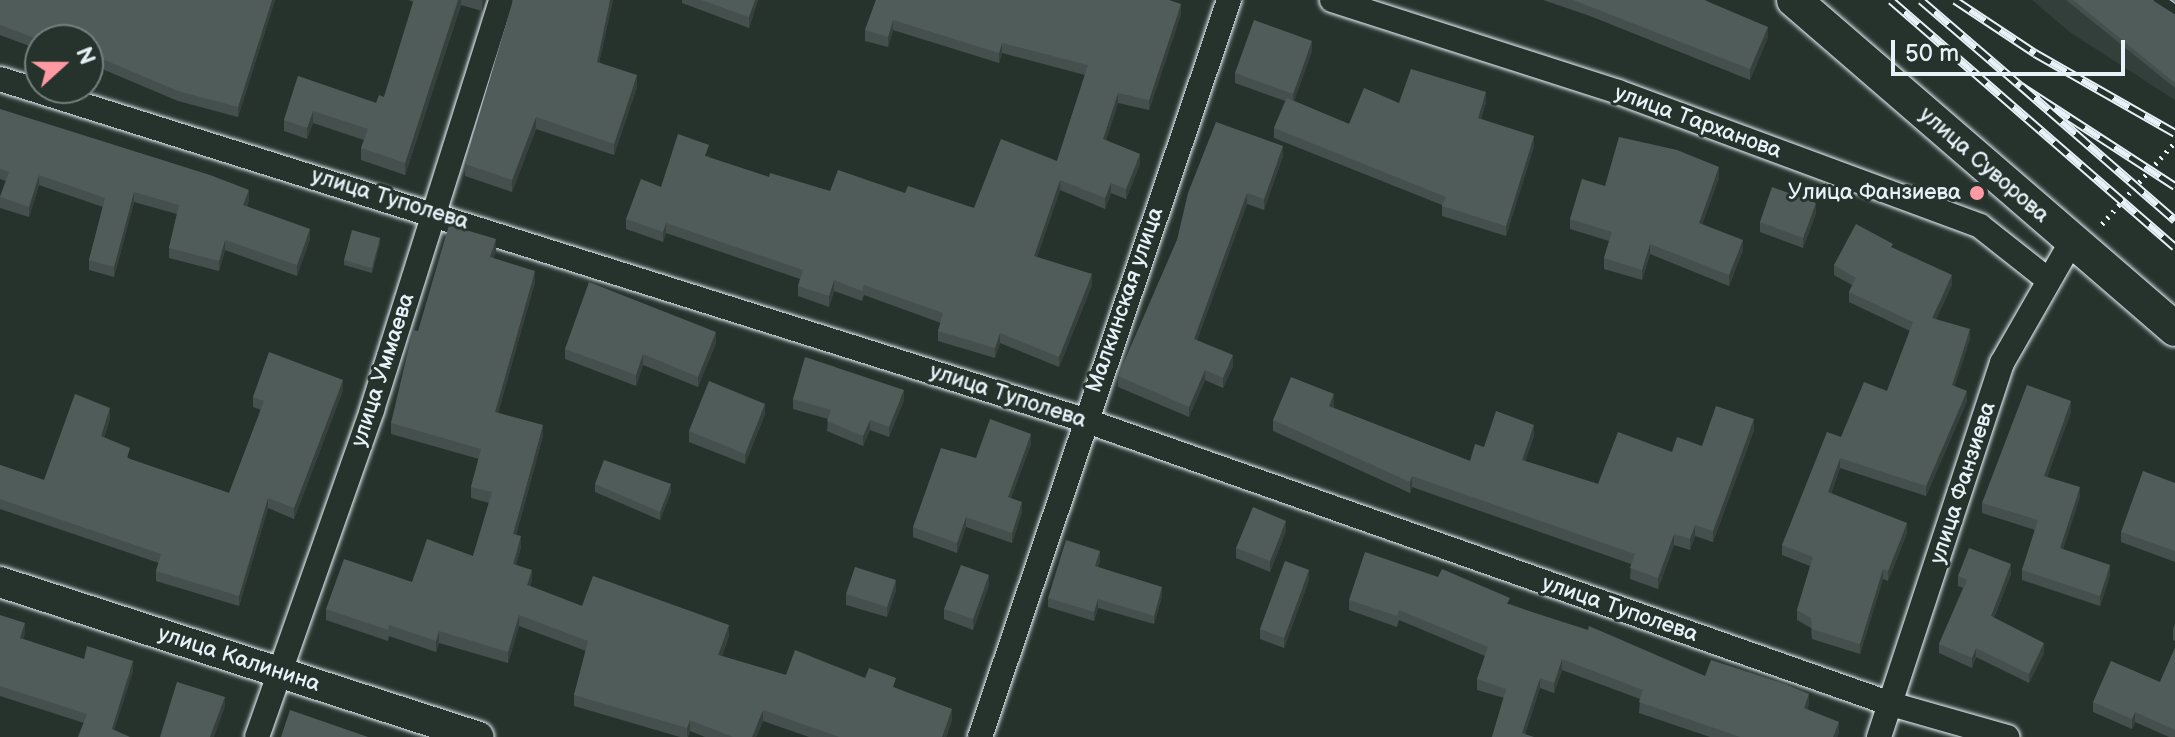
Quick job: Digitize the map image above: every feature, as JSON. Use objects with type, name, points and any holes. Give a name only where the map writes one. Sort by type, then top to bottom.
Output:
[{"type":"main road","name":"улица Суворова","points":[[1794,0],[2087,233],[2175,329]]},
{"type":"street","name":"улица Уммаева","points":[[257,737],[277,671],[372,410],[501,0]]},
{"type":"street","name":"Малкинская улица","points":[[980,737],[1084,420],[1229,0]]},
{"type":"street","name":"улица Тарханова","points":[[1332,0],[1618,92],[1980,226],[2047,279]]},
{"type":"street","name":"улица Туполева","points":[[0,79],[432,212],[1084,420],[1891,704],[2007,737]]},
{"type":"street","name":"улица Фанзиева","points":[[1879,737],[2002,363],[2047,279],[2087,233]]},
{"type":"street","name":"улица Калинина","points":[[0,582],[479,737]]},
{"type":"lane","points":[[2159,0],[2175,11]]},
{"type":"path","points":[[2087,233],[2175,142]]},
{"type":"shaded area","points":[[2032,0],[2175,0],[2175,100],[2071,33]]},
{"type":"building","points":[[0,0],[272,0],[238,107],[178,91],[104,60],[104,24],[24,24],[24,34],[0,25]]},
{"type":"building","points":[[414,0],[458,0],[405,163],[361,148],[368,129],[313,111],[307,128],[284,120],[298,76],[376,103],[379,95],[384,97]]},
{"type":"building","points":[[513,0],[610,0],[597,62],[637,75],[614,144],[536,117],[512,180],[465,164]]},
{"type":"building","points":[[701,0],[755,0],[749,17]]},
{"type":"building","points":[[876,0],[1169,0],[1181,4],[1149,100],[1118,93],[1103,139],[1140,154],[1126,189],[1111,183],[1105,198],[1060,180],[1034,256],[1092,274],[1059,357],[1000,333],[995,348],[938,331],[943,313],[864,285],[862,291],[834,280],[829,296],[798,286],[803,270],[666,223],[663,232],[626,219],[641,179],[661,187],[678,134],[709,145],[705,156],[769,177],[770,173],[830,191],[838,170],[905,193],[908,186],[974,208],[1001,139],[1057,161],[1088,65],[1002,43],[999,53],[893,20],[888,37],[865,30]]},
{"type":"building","points":[[1573,0],[1704,0],[1768,27],[1750,69]]},
{"type":"building","points":[[2073,0],[2152,0],[2175,14],[2175,83]]},
{"type":"building","points":[[1254,20],[1312,41],[1293,94],[1235,73]]},
{"type":"building","points":[[1411,69],[1486,92],[1478,118],[1534,136],[1506,226],[1442,206],[1446,197],[1274,128],[1287,98],[1349,124],[1364,88],[1399,103]]},
{"type":"building","points":[[0,109],[249,190],[243,205],[310,229],[297,265],[225,240],[219,261],[169,248],[179,205],[134,192],[114,267],[89,260],[105,198],[39,175],[29,207],[0,197],[9,172],[0,169]]},
{"type":"building","points":[[1216,122],[1283,146],[1264,199],[1247,193],[1194,339],[1233,355],[1223,378],[1205,370],[1189,407],[1118,376],[1177,240],[1188,193]]},
{"type":"building","points":[[1619,137],[1677,150],[1719,167],[1699,223],[1743,240],[1729,275],[1650,244],[1642,270],[1604,258],[1612,232],[1570,219],[1582,179],[1605,186]]},
{"type":"building","points":[[1772,187],[1816,203],[1803,238],[1760,222]]},
{"type":"building","points":[[1856,224],[1893,244],[1891,247],[1952,275],[1932,318],[1970,329],[1952,385],[1967,391],[1926,486],[1840,458],[1828,492],[1907,523],[1888,571],[1883,569],[1860,644],[1812,629],[1811,618],[1797,610],[1813,557],[1782,545],[1827,432],[1841,437],[1864,382],[1887,391],[1913,322],[1849,292],[1856,278],[1834,265]]},
{"type":"building","points":[[449,225],[496,239],[490,257],[535,271],[495,412],[543,425],[513,534],[521,536],[513,564],[532,570],[527,585],[582,606],[593,576],[729,625],[718,655],[786,675],[795,650],[865,678],[869,668],[896,678],[893,687],[952,709],[942,737],[839,737],[763,710],[752,737],[733,737],[690,720],[687,728],[574,695],[588,641],[519,615],[508,652],[439,631],[436,641],[389,625],[388,630],[326,609],[344,559],[412,582],[427,539],[473,556],[492,492],[471,487],[481,449],[391,423],[413,330],[418,331]]},
{"type":"building","points":[[352,230],[380,238],[372,268],[344,260]]},
{"type":"building","points":[[589,282],[716,332],[698,377],[643,354],[636,375],[565,349]]},
{"type":"building","points":[[269,352],[343,380],[294,508],[268,498],[239,596],[156,571],[161,554],[0,499],[0,465],[44,480],[75,394],[110,408],[101,436],[130,448],[127,458],[229,493],[264,401],[253,397]]},
{"type":"building","points":[[805,357],[904,390],[889,427],[870,420],[863,436],[827,421],[831,410],[793,399]]},
{"type":"building","points":[[1291,377],[1334,394],[1329,406],[1470,461],[1475,444],[1484,447],[1496,411],[1534,425],[1522,460],[1598,484],[1618,432],[1672,452],[1677,437],[1702,446],[1716,406],[1754,419],[1713,531],[1695,525],[1690,539],[1674,534],[1658,578],[1630,568],[1635,554],[1412,476],[1410,482],[1273,420]]},
{"type":"building","points":[[709,381],[765,404],[745,454],[689,431]]},
{"type":"building","points":[[2027,385],[2071,401],[2044,476],[2080,487],[2060,548],[2110,565],[2100,596],[2022,570],[2038,520],[1982,503]]},
{"type":"building","points":[[990,419],[1031,434],[1008,497],[1022,502],[1012,533],[966,517],[957,543],[913,527],[941,448],[976,458]]},
{"type":"building","points":[[604,460],[671,484],[660,512],[595,484]]},
{"type":"building","points":[[2143,471],[2175,483],[2175,551],[2121,532]]},
{"type":"building","points":[[1253,507],[1286,521],[1270,561],[1236,548]]},
{"type":"building","points":[[1066,540],[1100,551],[1095,566],[1162,587],[1154,616],[1098,599],[1094,612],[1048,598]]},
{"type":"building","points":[[1969,548],[2011,564],[1991,616],[2044,643],[2029,674],[1976,648],[1972,658],[1939,644],[1967,580],[1958,576]]},
{"type":"building","points":[[1365,552],[1438,577],[1442,569],[1510,598],[1507,604],[1588,630],[1589,626],[1705,676],[1711,660],[1785,684],[1809,694],[1804,708],[1839,722],[1833,737],[1740,737],[1639,702],[1643,690],[1562,659],[1554,683],[1540,678],[1522,733],[1534,737],[1492,737],[1506,689],[1477,679],[1488,647],[1399,610],[1397,616],[1349,600]]},
{"type":"building","points":[[1285,561],[1309,570],[1284,638],[1260,629]]},
{"type":"building","points":[[961,565],[989,575],[973,619],[944,609]]},
{"type":"building","points":[[855,567],[896,580],[887,607],[846,594]]},
{"type":"building","points":[[0,615],[25,623],[20,638],[84,659],[87,646],[133,661],[112,729],[130,737],[78,737],[87,714],[0,686]]},
{"type":"building","points":[[2175,648],[2175,730],[2135,712],[2132,719],[2093,702],[2111,661],[2160,682]]},
{"type":"building","points":[[177,682],[225,697],[210,737],[160,737]]},
{"type":"building","points":[[290,710],[368,737],[281,737]]},
{"type":"railway","points":[[1891,0],[2175,247]]},
{"type":"railway","points":[[1921,0],[2021,86]]},
{"type":"railway","points":[[1955,0],[2035,53],[2175,133]]},
{"type":"railway","points":[[2175,186],[2021,86],[2175,220]]},
{"type":"place","name":"Улица Фанзиева","points":[[1977,193]]}]
